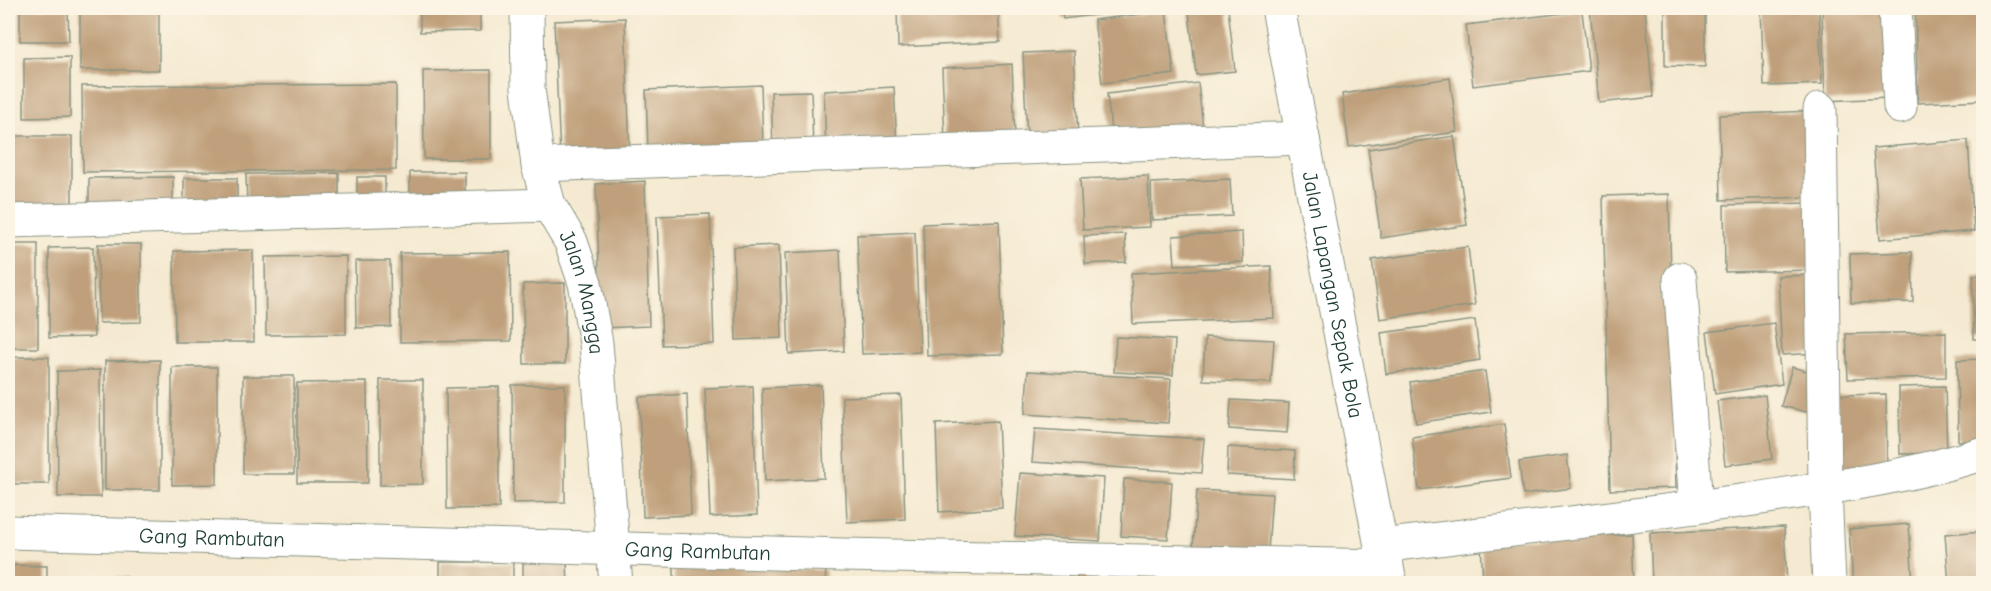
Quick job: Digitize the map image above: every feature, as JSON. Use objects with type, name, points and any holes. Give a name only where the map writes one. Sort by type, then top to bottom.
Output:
[{"type":"street","name":"Jalan Mangga","points":[[527,8],[528,88],[538,165],[549,205],[571,242],[585,282],[596,343],[615,550],[616,584]]},
{"type":"street","name":"Jalan Lapangan Sepak Bola","points":[[1278,8],[1386,565]]},
{"type":"street","points":[[1895,8],[1900,107]]},
{"type":"street","points":[[1820,110],[1829,584]]},
{"type":"street","points":[[538,165],[1303,138]]},
{"type":"street","points":[[8,221],[549,205]]},
{"type":"street","points":[[1680,279],[1696,507]]},
{"type":"street","name":"Gang Rambutan","points":[[8,532],[615,550],[1386,565],[1696,507],[1826,489],[1931,469],[1983,453]]},
{"type":"building","points":[[20,8],[68,8],[69,41],[20,41]]},
{"type":"building","points":[[80,8],[159,8],[159,70],[80,70]]},
{"type":"building","points":[[420,8],[480,8],[480,31],[420,32]]},
{"type":"building","points":[[897,8],[998,8],[1000,42],[898,47]]},
{"type":"building","points":[[1061,8],[1142,8],[1142,9],[1063,19]]},
{"type":"building","points":[[1228,8],[1235,71],[1196,75],[1189,12]]},
{"type":"building","points":[[1590,8],[1645,8],[1653,97],[1599,103]]},
{"type":"building","points":[[1665,8],[1705,8],[1705,67],[1665,66]]},
{"type":"building","points":[[1761,8],[1819,8],[1822,84],[1764,86]]},
{"type":"building","points":[[1822,8],[1886,8],[1889,98],[1825,101]]},
{"type":"building","points":[[1915,8],[1984,8],[1984,100],[1918,103]]},
{"type":"building","points":[[1166,11],[1174,74],[1102,83],[1094,20]]},
{"type":"building","points":[[1582,11],[1589,71],[1473,86],[1466,25]]},
{"type":"building","points":[[625,18],[630,154],[560,157],[554,21]]},
{"type":"building","points":[[1074,51],[1078,137],[1027,139],[1023,53]]},
{"type":"building","points":[[70,57],[70,117],[24,118],[24,58]]},
{"type":"building","points":[[1012,64],[1015,137],[945,140],[942,68]]},
{"type":"building","points":[[491,70],[491,159],[424,159],[423,71]]},
{"type":"building","points":[[1450,78],[1457,132],[1349,147],[1342,94]]},
{"type":"building","points":[[1198,83],[1203,128],[1112,139],[1107,94]]},
{"type":"building","points":[[396,84],[396,170],[83,172],[82,86]]},
{"type":"building","points":[[761,85],[763,146],[648,151],[646,90]]},
{"type":"building","points":[[894,87],[897,147],[826,150],[824,91]]},
{"type":"building","points":[[811,91],[813,147],[773,149],[771,92]]},
{"type":"building","points":[[1810,111],[1812,197],[1721,200],[1719,115]]},
{"type":"building","points":[[10,136],[72,136],[72,208],[10,209]]},
{"type":"building","points":[[1454,136],[1467,225],[1381,238],[1368,149]]},
{"type":"building","points":[[1968,140],[1974,231],[1880,239],[1873,148]]},
{"type":"building","points":[[410,172],[465,172],[465,200],[410,200]]},
{"type":"building","points":[[339,173],[339,204],[247,205],[246,174]]},
{"type":"building","points":[[1148,176],[1150,227],[1083,230],[1080,179]]},
{"type":"building","points":[[173,177],[173,210],[89,211],[89,178]]},
{"type":"building","points":[[357,177],[385,177],[385,198],[357,198]]},
{"type":"building","points":[[184,178],[237,178],[237,206],[184,206]]},
{"type":"building","points":[[1230,179],[1232,216],[1152,220],[1151,183]]},
{"type":"building","points":[[645,181],[649,326],[601,328],[596,184]]},
{"type":"building","points":[[1669,194],[1676,488],[1610,490],[1603,196]]},
{"type":"building","points":[[1811,203],[1812,270],[1725,272],[1724,205]]},
{"type":"building","points":[[710,214],[714,344],[662,345],[657,216]]},
{"type":"building","points":[[999,221],[1003,354],[927,356],[923,224]]},
{"type":"building","points":[[915,232],[920,352],[862,354],[857,235]]},
{"type":"building","points":[[1242,232],[1243,262],[1175,265],[1173,236]]},
{"type":"building","points":[[1125,234],[1126,262],[1085,264],[1084,236]]},
{"type":"building","points":[[8,244],[38,244],[38,348],[8,348]]},
{"type":"building","points":[[98,244],[141,244],[141,322],[99,323]]},
{"type":"building","points":[[779,245],[782,338],[736,340],[733,247]]},
{"type":"building","points":[[93,247],[94,337],[49,338],[49,248]]},
{"type":"building","points":[[1468,247],[1475,305],[1380,319],[1372,260]]},
{"type":"building","points":[[253,250],[254,342],[175,342],[174,251]]},
{"type":"building","points":[[840,250],[844,351],[789,354],[785,253]]},
{"type":"building","points":[[510,252],[511,341],[400,342],[400,253]]},
{"type":"building","points":[[1912,252],[1913,302],[1851,303],[1850,254]]},
{"type":"building","points":[[346,256],[346,334],[266,335],[265,257]]},
{"type":"building","points":[[355,261],[390,261],[391,327],[356,328]]},
{"type":"building","points":[[1271,266],[1274,318],[1133,324],[1131,273]]},
{"type":"building","points":[[1817,275],[1820,353],[1782,355],[1778,276]]},
{"type":"building","points":[[1973,275],[1984,275],[1984,339],[1974,339]]},
{"type":"building","points":[[565,283],[565,364],[524,364],[523,284]]},
{"type":"building","points":[[1475,320],[1480,360],[1386,374],[1381,333]]},
{"type":"building","points":[[1774,323],[1782,384],[1715,394],[1707,332]]},
{"type":"building","points":[[1946,332],[1946,377],[1848,379],[1846,334]]},
{"type":"building","points":[[1116,337],[1175,340],[1173,375],[1114,372]]},
{"type":"building","points":[[1205,337],[1274,340],[1271,383],[1203,380]]},
{"type":"building","points":[[8,357],[49,357],[49,484],[8,484]]},
{"type":"building","points":[[1984,359],[1984,441],[1958,441],[1957,360]]},
{"type":"building","points":[[160,360],[160,490],[105,490],[105,361]]},
{"type":"building","points":[[172,367],[217,367],[217,484],[172,485]]},
{"type":"building","points":[[1792,367],[1821,375],[1811,413],[1781,406]]},
{"type":"building","points":[[100,370],[101,497],[58,497],[57,371]]},
{"type":"building","points":[[1028,371],[1171,379],[1168,423],[1025,414]]},
{"type":"building","points":[[1485,371],[1491,412],[1416,423],[1410,382]]},
{"type":"building","points":[[243,376],[294,376],[294,474],[243,474]]},
{"type":"building","points":[[380,380],[423,380],[423,484],[380,485]]},
{"type":"building","points":[[367,382],[368,483],[297,483],[297,383]]},
{"type":"building","points":[[512,385],[565,385],[565,502],[513,503]]},
{"type":"building","points":[[821,385],[824,478],[765,481],[762,388]]},
{"type":"building","points":[[753,386],[757,515],[710,517],[705,388]]},
{"type":"building","points":[[1945,386],[1947,453],[1900,454],[1899,387]]},
{"type":"building","points":[[499,387],[499,508],[447,509],[446,388]]},
{"type":"building","points":[[687,394],[691,515],[643,517],[639,397]]},
{"type":"building","points":[[1886,394],[1887,470],[1838,471],[1837,395]]},
{"type":"building","points":[[901,395],[905,519],[847,522],[842,397]]},
{"type":"building","points":[[1765,395],[1772,459],[1725,465],[1717,401]]},
{"type":"building","points":[[1231,400],[1289,403],[1287,433],[1229,429]]},
{"type":"building","points":[[998,421],[1002,508],[939,512],[936,424]]},
{"type":"building","points":[[1504,424],[1511,478],[1419,490],[1412,437]]},
{"type":"building","points":[[1035,429],[1204,439],[1201,473],[1032,462]]},
{"type":"building","points":[[1228,447],[1295,451],[1294,479],[1227,475]]},
{"type":"building","points":[[1567,455],[1571,488],[1523,495],[1519,462]]},
{"type":"building","points":[[1020,473],[1104,478],[1100,541],[1015,536]]},
{"type":"building","points":[[1124,479],[1172,482],[1168,539],[1121,536]]},
{"type":"building","points":[[1197,490],[1272,494],[1268,551],[1193,547]]},
{"type":"building","points":[[1909,524],[1913,584],[1853,584],[1849,529]]},
{"type":"building","points":[[1784,527],[1787,584],[1652,584],[1650,533]]},
{"type":"building","points":[[1984,531],[1984,584],[1949,584],[1945,534]]},
{"type":"building","points":[[1632,534],[1634,584],[1483,584],[1481,542]]},
{"type":"building","points":[[523,561],[567,562],[568,584],[523,584]]},
{"type":"building","points":[[440,562],[513,562],[513,584],[440,584]]},
{"type":"building","points":[[8,565],[47,566],[47,584],[8,584]]},
{"type":"building","points":[[674,565],[826,570],[825,584],[674,584]]},
{"type":"building","points":[[1077,574],[1153,576],[1152,584],[1077,584]]},
{"type":"building","points":[[1165,576],[1265,579],[1265,584],[1165,584]]},
{"type":"building","points":[[72,577],[127,577],[127,584],[72,584]]}]
